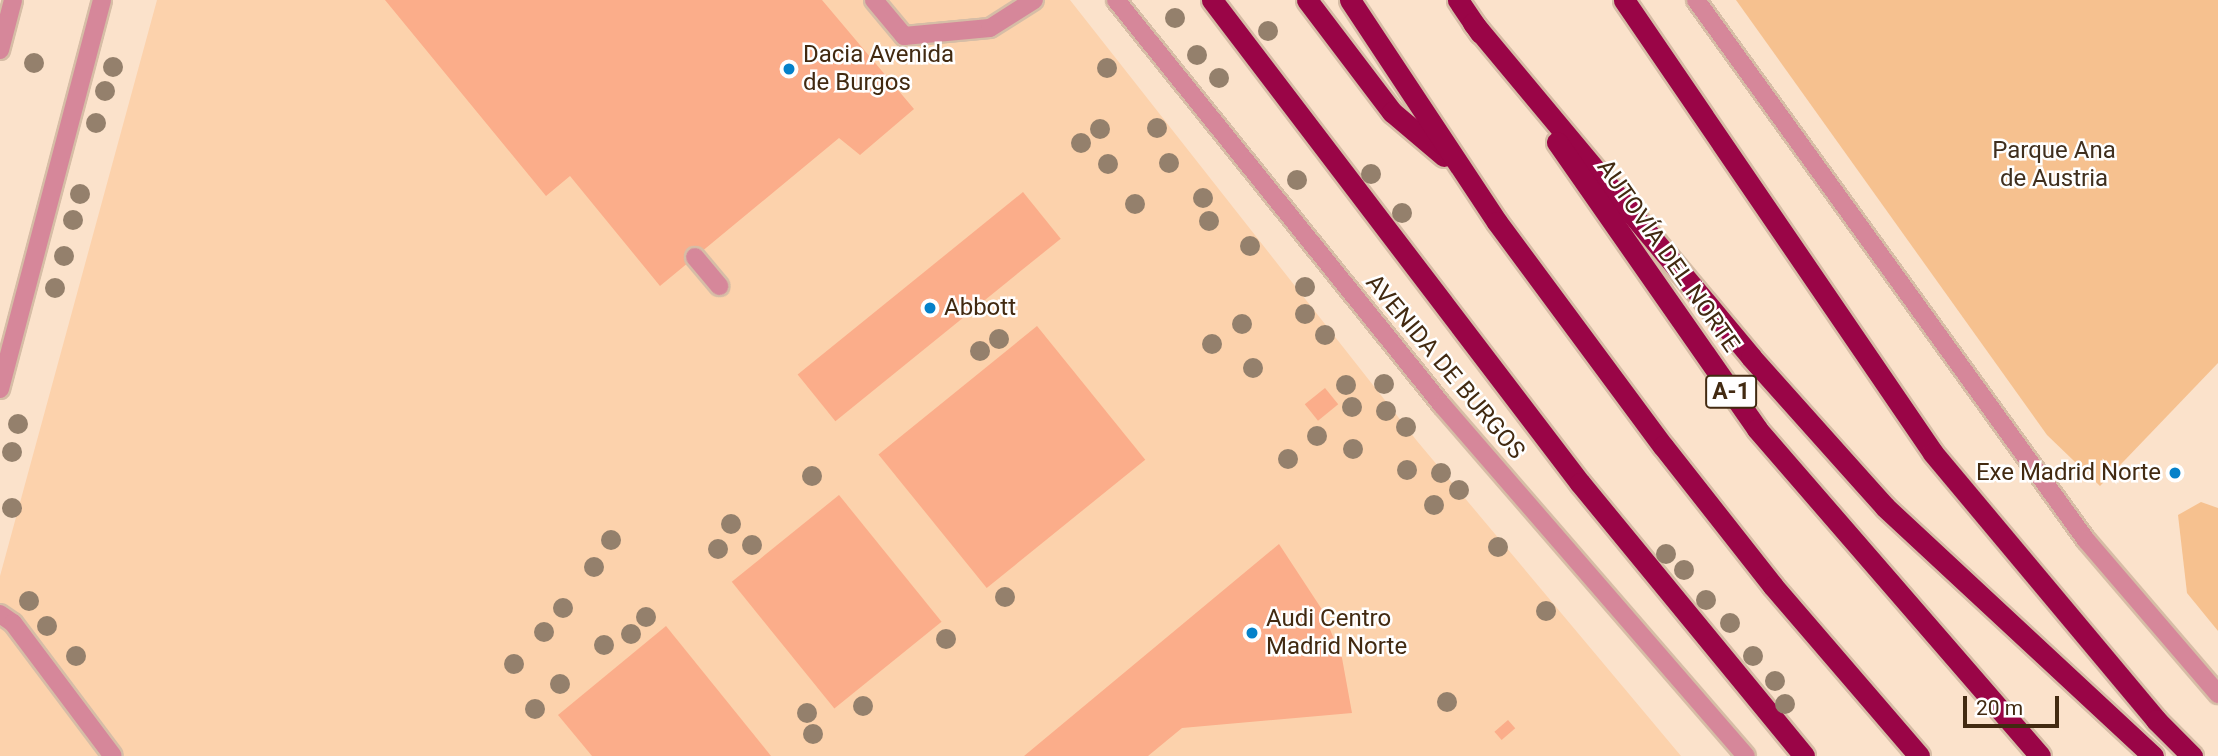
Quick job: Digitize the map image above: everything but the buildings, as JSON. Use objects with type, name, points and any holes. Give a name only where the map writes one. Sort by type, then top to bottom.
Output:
[{"type":"highway","points":[[1212,0],[1580,484],[1804,756]]},
{"type":"highway","points":[[1307,0],[1392,112],[1461,170]]},
{"type":"highway","points":[[1350,0],[1461,170],[1688,478],[1781,597],[1919,756]]},
{"type":"highway","name":"AUTOVÍA DEL NORTE","points":[[1458,0],[1757,429],[2040,756]]},
{"type":"highway","points":[[1623,0],[1933,453],[2156,720],[2192,756]]},
{"type":"highway","points":[[1473,23],[1751,357],[1885,507],[2152,756]]},
{"type":"street","points":[[0,50],[13,0]]},
{"type":"street","points":[[0,390],[102,0]]},
{"type":"street","points":[[874,0],[904,36],[990,28],[1034,0]]},
{"type":"street","name":"AVENIDA DE BURGOS","points":[[1116,0],[1442,405],[1746,756]]},
{"type":"street","points":[[1696,0],[2087,540],[2218,694]]},
{"type":"street","points":[[695,257],[719,286]]},
{"type":"street","points":[[0,614],[13,624],[113,756]]},
{"type":"shaded area","points":[[157,0],[1070,0],[1417,441],[1681,756],[0,756],[0,576]]},
{"type":"green space","name":"Parque Ana de Austria","points":[[1736,0],[2218,0],[2218,363],[2100,486],[2047,435]]},
{"type":"green space","points":[[2201,502],[2218,508],[2218,631],[2187,593],[2178,515]]},
{"type":"place","name":"Dacia Avenida de Burgos","points":[[789,69]]},
{"type":"place","name":"Abbott","points":[[930,308]]},
{"type":"place","name":"Exe Madrid Norte","points":[[2175,473]]},
{"type":"place","name":"Audi Centro Madrid Norte","points":[[1252,633]]}]
